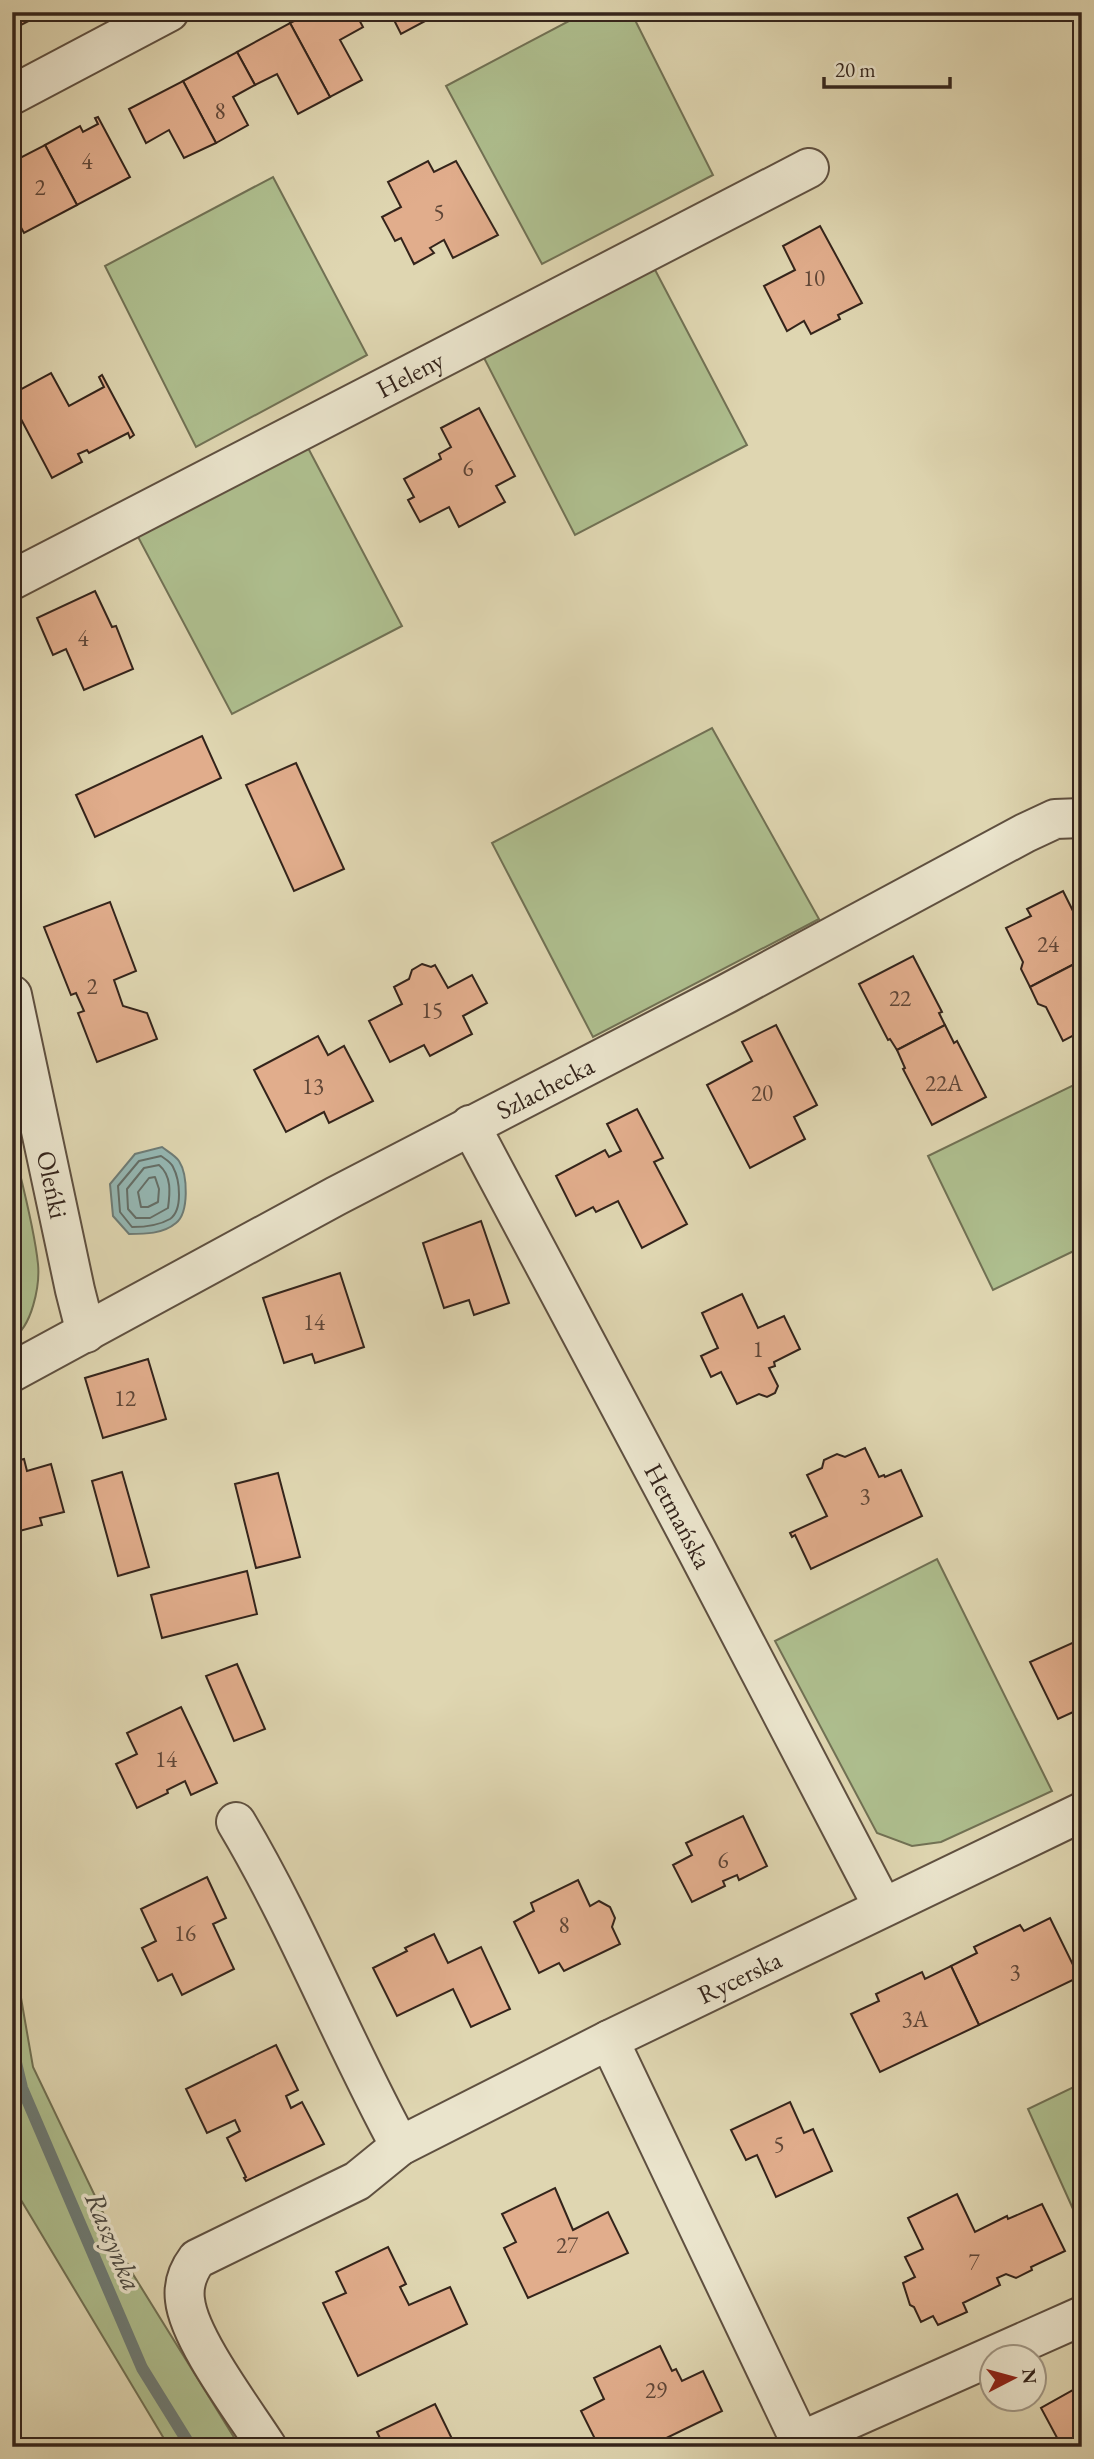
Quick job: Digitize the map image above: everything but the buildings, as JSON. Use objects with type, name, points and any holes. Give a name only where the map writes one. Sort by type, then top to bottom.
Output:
[{"type":"street","points":[[12,95],[169,12]]},
{"type":"street","name":"Heleny","points":[[12,580],[809,168]]},
{"type":"street","name":"Szlachecka","points":[[12,1372],[336,1196],[726,994],[1025,833],[1055,820],[1082,817]]},
{"type":"street","name":"Oleńki","points":[[12,995],[86,1333]]},
{"type":"street","name":"Hetmańska","points":[[470,1125],[690,1537],[883,1907]]},
{"type":"street","name":"Rycerska","points":[[267,2447],[192,2326],[185,2299],[187,2276],[197,2259],[357,2181],[400,2146],[609,2040],[1082,1812]]},
{"type":"street","points":[[236,1822],[263,1866],[373,2096],[400,2146]]},
{"type":"street","points":[[609,2040],[802,2444],[1082,2316]]},
{"type":"green space","points":[[586,12],[631,12],[713,175],[542,264],[446,86]]},
{"type":"green space","points":[[273,177],[367,355],[196,447],[105,266]]},
{"type":"green space","points":[[653,266],[747,445],[575,535],[482,354]]},
{"type":"green space","points":[[307,446],[402,626],[232,714],[137,535]]},
{"type":"green space","points":[[712,728],[819,919],[593,1037],[492,843]]},
{"type":"green space","points":[[1082,1081],[1082,1247],[993,1290],[928,1156]]},
{"type":"green space","points":[[12,1141],[34,1234],[38,1273],[30,1316],[19,1333],[12,1338]]},
{"type":"green space","points":[[937,1559],[1052,1791],[941,1842],[912,1846],[877,1833],[775,1641]]},
{"type":"green space","points":[[12,1946],[33,2067],[131,2271],[240,2447],[169,2447],[12,2185]]},
{"type":"green space","points":[[1082,2083],[1082,2229],[1028,2109]]},
{"type":"water","points":[[162,1147],[176,1157],[182,1167],[186,1194],[183,1211],[176,1223],[165,1229],[129,1234],[113,1216],[110,1184],[135,1154]]},
{"type":"waterway","name":"Raszynka","points":[[12,2046],[22,2088],[142,2368],[191,2447]]}]
